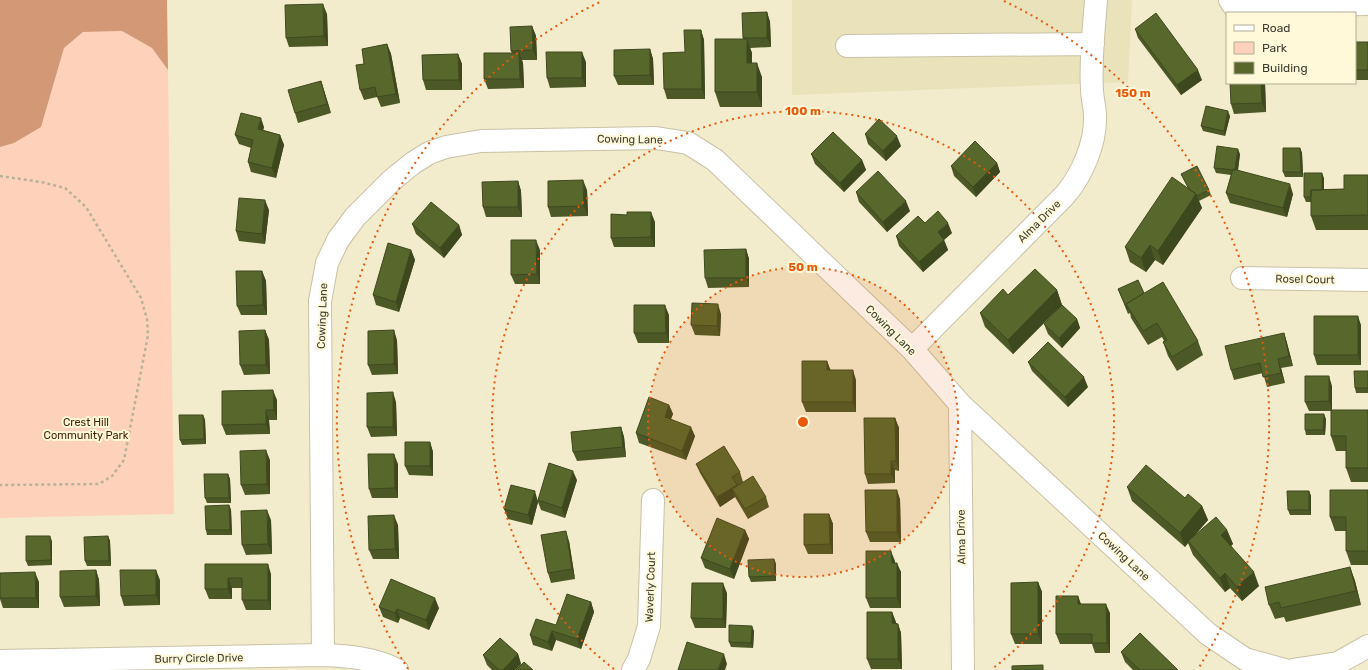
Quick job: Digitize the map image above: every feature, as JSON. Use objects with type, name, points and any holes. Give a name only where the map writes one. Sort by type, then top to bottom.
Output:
[{"type":"street","name":"Alma Drive","points":[[912,349],[1065,195],[1073,185],[1082,168],[1093,136],[1095,117],[1092,89],[1096,0]]},
{"type":"street","points":[[1232,3],[1368,4]]},
{"type":"street","points":[[847,46],[1093,44]]},
{"type":"street","name":"Cowing Lane","points":[[323,655],[320,301],[327,263],[338,240],[355,217],[392,180],[413,163],[429,153],[463,142],[656,138],[688,143],[715,160],[912,349],[960,404],[1208,634],[1245,664],[1285,670]]},
{"type":"street","name":"Rosel Court","points":[[1242,278],[1368,280]]},
{"type":"street","name":"Alma Drive","points":[[960,404],[963,670]]},
{"type":"street","name":"Waverly Court","points":[[633,670],[640,659],[649,626],[653,500]]},
{"type":"street","points":[[1292,670],[1338,663],[1368,646]]},
{"type":"street","name":"Burry Circle Drive","points":[[0,661],[323,655],[353,656],[377,662],[396,670]]},
{"type":"path","points":[[0,176],[41,182],[65,188],[86,207],[141,298],[147,319],[148,334],[124,460],[112,476],[99,484],[61,483],[0,485]]},
{"type":"shaded area","points":[[0,0],[167,0],[168,70],[152,48],[122,31],[83,32],[64,48],[41,127],[14,143],[0,147]]},
{"type":"shaded area","points":[[792,0],[1132,0],[1128,82],[792,95]]},
{"type":"green space","name":"Crest Hill Community Park","points":[[122,31],[152,48],[168,70],[174,514],[0,518],[0,147],[14,143],[41,126],[64,48],[83,32]]},
{"type":"building","points":[[323,4],[324,36],[286,38],[285,5]]},
{"type":"building","points":[[767,12],[767,38],[743,38],[742,13]]},
{"type":"building","points":[[1156,13],[1198,70],[1177,85],[1135,29]]},
{"type":"building","points":[[532,26],[533,50],[511,51],[510,27]]},
{"type":"building","points":[[684,30],[701,30],[702,89],[664,89],[663,53],[685,52]]},
{"type":"building","points":[[715,39],[747,39],[747,63],[757,63],[757,92],[715,92]]},
{"type":"building","points":[[1356,42],[1368,42],[1368,70],[1356,70]]},
{"type":"building","points":[[387,44],[396,94],[377,97],[375,87],[360,90],[356,65],[364,64],[362,49]]},
{"type":"building","points":[[650,49],[650,75],[614,76],[614,50]]},
{"type":"building","points":[[546,52],[582,52],[582,78],[547,78]]},
{"type":"building","points":[[484,53],[519,53],[520,79],[484,79]]},
{"type":"building","points":[[458,54],[459,80],[423,80],[422,55]]},
{"type":"building","points":[[321,81],[327,104],[295,113],[288,90]]},
{"type":"building","points":[[1230,84],[1261,84],[1262,103],[1231,104]]},
{"type":"building","points":[[1206,106],[1228,111],[1224,131],[1201,126]]},
{"type":"building","points":[[241,113],[261,118],[258,129],[280,135],[272,168],[248,162],[253,140],[235,135]]},
{"type":"building","points":[[879,119],[897,136],[883,151],[865,134]]},
{"type":"building","points":[[833,132],[862,160],[840,183],[811,154]]},
{"type":"building","points":[[975,141],[997,163],[973,187],[951,166]]},
{"type":"building","points":[[1217,146],[1238,149],[1235,170],[1214,168]]},
{"type":"building","points":[[1283,148],[1300,148],[1301,172],[1283,172]]},
{"type":"building","points":[[1197,166],[1209,190],[1197,196],[1189,189],[1181,174]]},
{"type":"building","points":[[1233,169],[1290,184],[1283,208],[1226,193]]},
{"type":"building","points":[[878,171],[906,201],[883,222],[856,192]]},
{"type":"building","points":[[1304,173],[1322,173],[1322,190],[1311,190],[1311,197],[1304,197]]},
{"type":"building","points":[[1344,175],[1368,175],[1368,215],[1311,216],[1311,190],[1344,189]]},
{"type":"building","points":[[1172,177],[1196,194],[1158,251],[1150,245],[1141,258],[1125,247]]},
{"type":"building","points":[[583,180],[584,206],[548,207],[548,181]]},
{"type":"building","points":[[518,181],[518,207],[483,207],[482,182]]},
{"type":"building","points":[[239,198],[265,200],[262,234],[236,231]]},
{"type":"building","points":[[431,202],[459,225],[440,248],[412,224]]},
{"type":"building","points":[[938,211],[948,223],[938,232],[944,240],[919,262],[896,236],[918,216],[925,223]]},
{"type":"building","points":[[627,212],[651,212],[651,237],[611,238],[611,214],[627,215]]},
{"type":"building","points":[[511,240],[536,240],[537,274],[511,275]]},
{"type":"building","points":[[388,243],[411,250],[396,302],[373,295]]},
{"type":"building","points":[[746,249],[746,278],[705,278],[704,250]]},
{"type":"building","points":[[1035,269],[1057,290],[1008,340],[980,313],[1003,289],[1008,295]]},
{"type":"building","points":[[236,271],[262,271],[263,305],[237,306]]},
{"type":"building","points":[[1138,280],[1144,293],[1126,304],[1127,309],[1118,289]]},
{"type":"building","points":[[1163,282],[1198,341],[1172,357],[1163,342],[1167,340],[1157,323],[1143,331],[1126,304]]},
{"type":"building","points":[[692,303],[718,304],[717,326],[691,325]]},
{"type":"building","points":[[634,305],[665,305],[666,333],[634,333]]},
{"type":"building","points":[[1062,305],[1077,319],[1059,338],[1044,324]]},
{"type":"building","points":[[1314,316],[1358,316],[1358,355],[1314,355]]},
{"type":"building","points":[[265,330],[266,365],[240,365],[239,331]]},
{"type":"building","points":[[394,330],[394,364],[368,365],[368,331]]},
{"type":"building","points":[[1284,333],[1289,356],[1278,359],[1281,373],[1263,377],[1260,363],[1231,370],[1225,346]]},
{"type":"building","points":[[1048,342],[1084,377],[1065,397],[1028,362]]},
{"type":"building","points":[[802,361],[827,361],[827,370],[853,370],[853,402],[802,402]]},
{"type":"building","points":[[1354,371],[1368,371],[1368,388],[1355,388]]},
{"type":"building","points":[[1305,376],[1329,376],[1329,401],[1305,402]]},
{"type":"building","points":[[273,390],[274,410],[266,410],[266,424],[222,425],[222,391]]},
{"type":"building","points":[[393,392],[393,427],[367,427],[367,393]]},
{"type":"building","points":[[649,397],[669,405],[665,417],[691,427],[682,451],[636,433]]},
{"type":"building","points":[[1331,410],[1368,410],[1368,468],[1346,468],[1346,436],[1331,436]]},
{"type":"building","points":[[1305,414],[1324,414],[1323,430],[1305,430]]},
{"type":"building","points":[[179,415],[203,415],[204,439],[180,440]]},
{"type":"building","points":[[864,418],[895,418],[896,461],[891,461],[891,474],[865,474]]},
{"type":"building","points":[[621,427],[623,447],[573,452],[571,432]]},
{"type":"building","points":[[405,442],[430,442],[430,466],[405,466]]},
{"type":"building","points":[[724,446],[740,472],[732,477],[737,485],[717,497],[696,464]]},
{"type":"building","points":[[266,450],[267,484],[241,485],[240,451]]},
{"type":"building","points":[[368,454],[394,454],[395,488],[369,489]]},
{"type":"building","points":[[549,463],[573,471],[562,508],[538,500]]},
{"type":"building","points":[[1146,465],[1185,498],[1188,494],[1202,506],[1180,533],[1127,487]]},
{"type":"building","points":[[204,474],[228,474],[229,498],[205,498]]},
{"type":"building","points":[[753,476],[766,497],[745,509],[732,489]]},
{"type":"building","points":[[511,485],[535,491],[528,515],[504,509]]},
{"type":"building","points":[[865,490],[897,490],[897,532],[866,532]]},
{"type":"building","points":[[1330,490],[1368,490],[1368,551],[1346,551],[1346,517],[1330,517]]},
{"type":"building","points":[[1287,491],[1309,491],[1309,510],[1288,510]]},
{"type":"building","points":[[229,505],[230,530],[206,530],[205,506]]},
{"type":"building","points":[[267,510],[268,544],[242,545],[241,511]]},
{"type":"building","points":[[804,514],[829,514],[830,544],[804,545]]},
{"type":"building","points":[[394,515],[395,549],[369,550],[368,516]]},
{"type":"building","points":[[1216,517],[1227,530],[1221,535],[1254,572],[1237,587],[1225,573],[1220,578],[1188,541]]},
{"type":"building","points":[[717,518],[745,530],[730,569],[701,558]]},
{"type":"building","points":[[566,531],[572,569],[548,573],[541,535]]},
{"type":"building","points":[[26,536],[50,536],[51,560],[26,561]]},
{"type":"building","points":[[108,536],[109,561],[85,561],[84,537]]},
{"type":"building","points":[[866,551],[891,551],[892,563],[897,563],[897,598],[866,598]]},
{"type":"building","points":[[774,559],[775,576],[749,577],[748,560]]},
{"type":"building","points":[[205,564],[268,564],[268,600],[242,600],[242,578],[228,578],[228,589],[205,589]]},
{"type":"building","points":[[1350,567],[1356,591],[1281,608],[1279,602],[1269,605],[1265,587]]},
{"type":"building","points":[[96,570],[96,596],[60,597],[60,571]]},
{"type":"building","points":[[120,570],[156,570],[156,595],[121,596]]},
{"type":"building","points":[[35,572],[36,598],[0,598],[0,573]]},
{"type":"building","points":[[391,579],[435,598],[426,620],[397,609],[395,613],[379,607]]},
{"type":"building","points":[[1038,582],[1038,634],[1011,634],[1011,583]]},
{"type":"building","points":[[692,583],[723,583],[723,619],[691,618]]},
{"type":"building","points":[[567,594],[591,602],[577,639],[552,631],[548,642],[530,635],[536,619],[556,625]]},
{"type":"building","points":[[1056,596],[1078,596],[1078,604],[1106,604],[1107,643],[1092,643],[1092,634],[1056,634]]},
{"type":"building","points":[[867,612],[892,612],[892,623],[898,624],[898,659],[867,659]]},
{"type":"building","points":[[729,625],[752,626],[751,643],[729,642]]},
{"type":"building","points":[[1140,633],[1178,670],[1140,670],[1121,652]]},
{"type":"building","points":[[500,638],[518,654],[503,670],[499,670],[483,655]]},
{"type":"building","points":[[687,642],[724,654],[718,670],[678,670]]},
{"type":"building","points":[[524,662],[533,670],[516,670]]},
{"type":"building","points":[[1043,665],[1043,670],[1012,670],[1012,666]]}]
